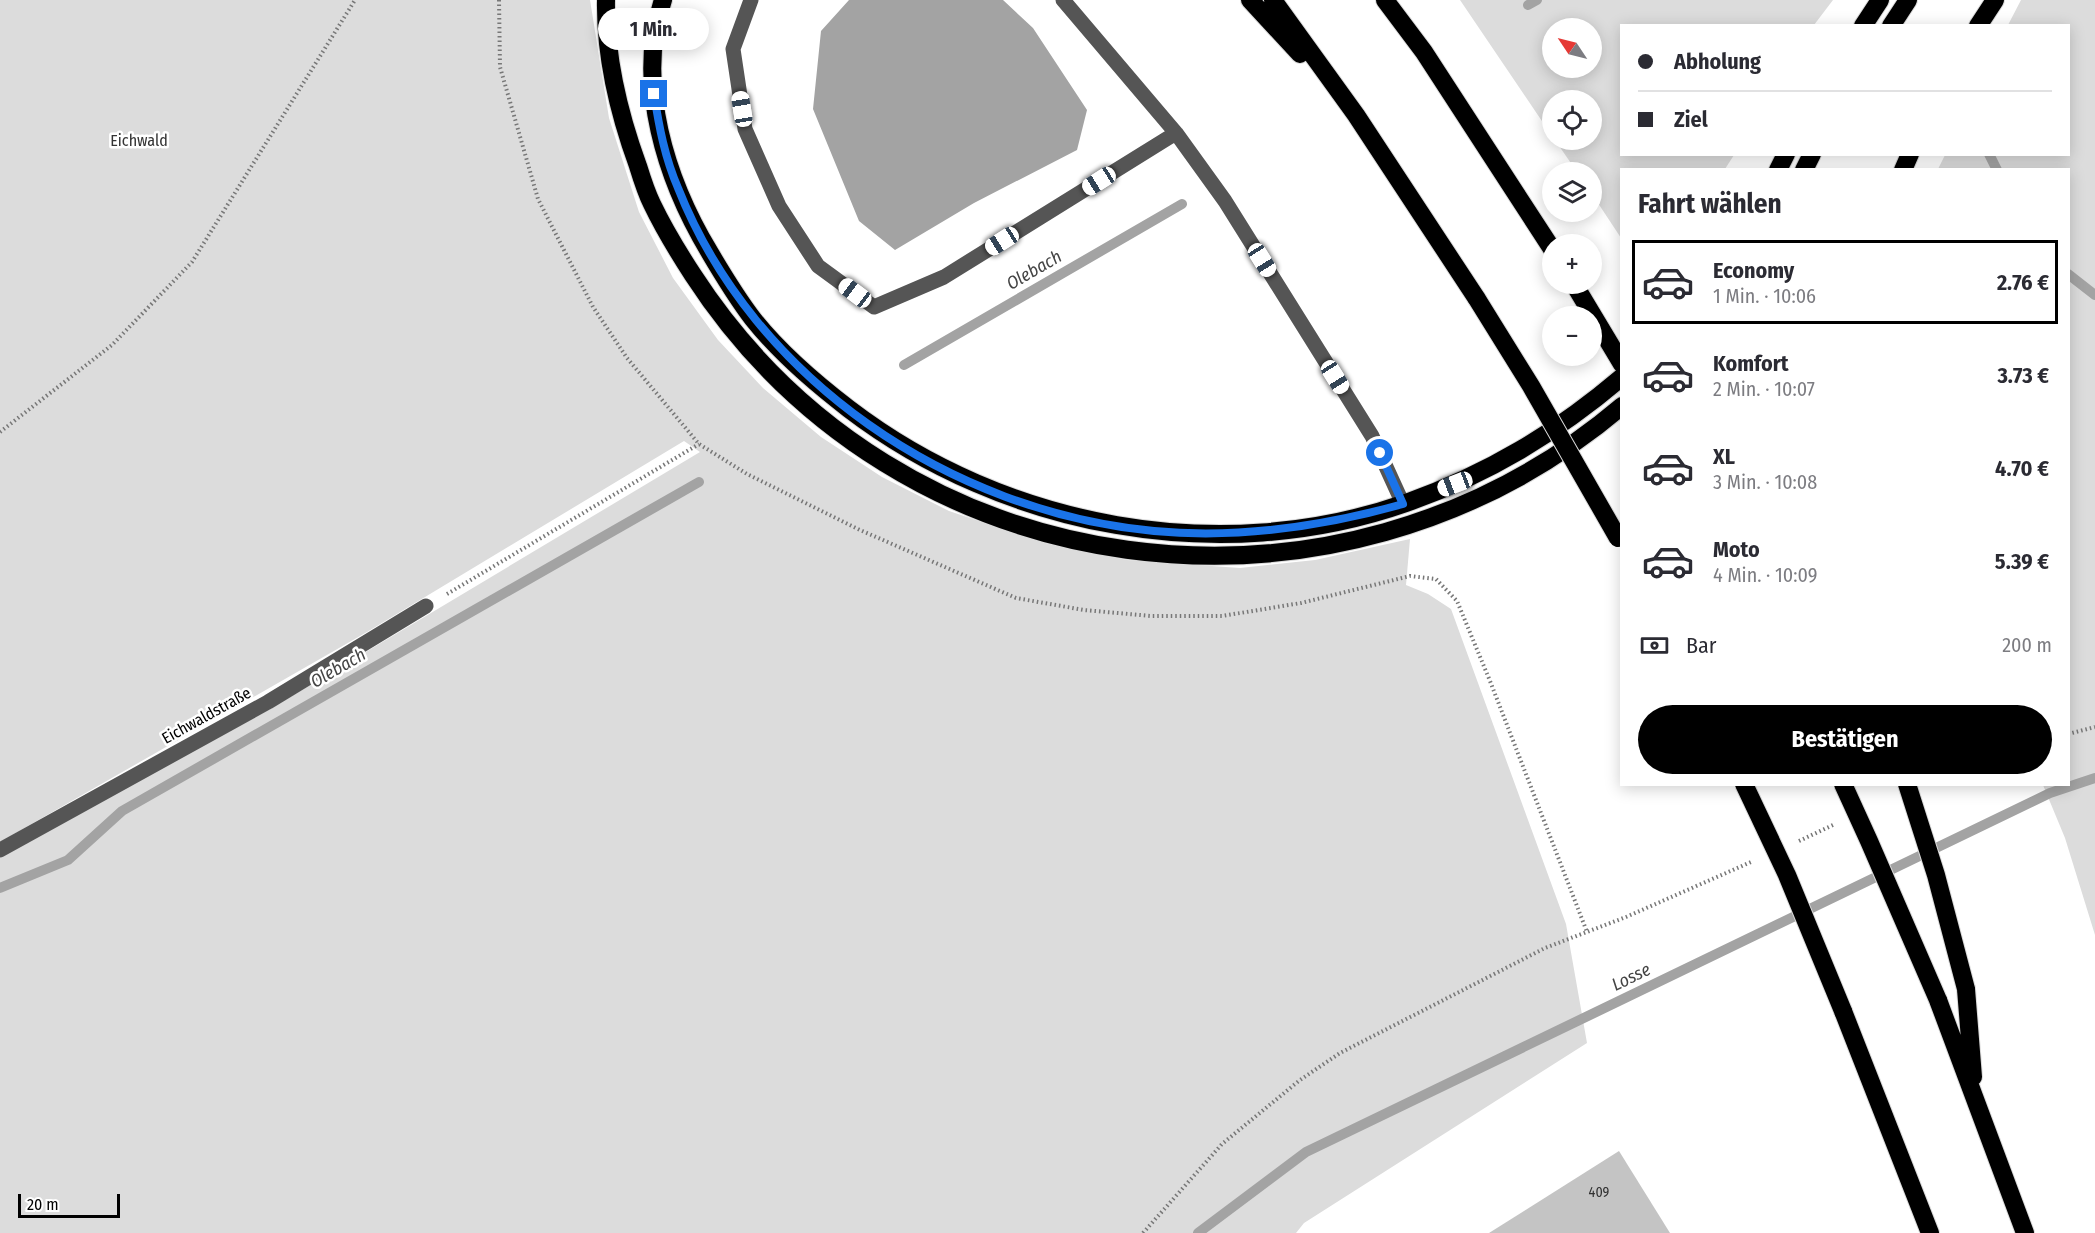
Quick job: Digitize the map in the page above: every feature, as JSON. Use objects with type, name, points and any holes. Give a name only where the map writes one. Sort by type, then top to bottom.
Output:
[{"type":"highway","points":[[606,0],[614,85],[630,145],[650,201],[675,248],[704,293],[773,375],[838,430],[900,472],[946,496],[996,517],[1046,534],[1098,546],[1151,554],[1204,557],[1311,550],[1363,539],[1414,524],[1464,505],[1512,482],[1558,455],[1620,408]]},
{"type":"highway","points":[[663,0],[653,52],[654,94],[661,137],[677,188],[699,235],[725,278],[754,320],[789,358],[868,424],[911,452],[957,476],[1004,496],[1053,512],[1102,524],[1174,532],[1256,533],[1307,527],[1358,517],[1403,504],[1455,484],[1501,462],[1546,436],[1620,379]]},
{"type":"highway","points":[[1250,0],[1356,115]]},
{"type":"highway","points":[[1273,0],[1356,115],[1478,299],[1620,541]]},
{"type":"highway","points":[[1385,0],[1424,52],[1542,234]]},
{"type":"highway","points":[[1864,24],[1880,0]]},
{"type":"highway","points":[[1892,24],[1908,0]]},
{"type":"highway","points":[[1979,24],[1995,0]]},
{"type":"highway","points":[[1580,294],[1620,361]]},
{"type":"highway","points":[[1745,786],[1787,875],[1844,1011],[1929,1233]]},
{"type":"highway","points":[[1844,786],[1938,1000],[2025,1233]]},
{"type":"highway","points":[[1908,786],[1936,875],[1966,989],[1975,1096]]},
{"type":"lane","points":[[751,0],[733,49],[746,129],[779,206],[818,266],[874,307],[944,278],[1176,133]]},
{"type":"lane","points":[[1063,0],[1176,133],[1225,201],[1372,436],[1403,504]]},
{"type":"lane","name":"Eichwaldstraße","points":[[0,849],[268,702],[426,606]]},
{"type":"path","points":[[0,432],[112,345],[192,262],[355,0]]},
{"type":"path","points":[[499,0],[500,67],[538,199],[593,307],[627,358],[699,444],[747,474],[860,530],[1016,598],[1084,610],[1151,616],[1222,616],[1301,603],[1410,576],[1436,579],[1457,601],[1587,932],[1545,948],[1340,1053],[1300,1080],[1222,1144],[1143,1233]]},
{"type":"path","points":[[426,606],[699,444]]},
{"type":"path","points":[[2070,733],[2095,727]]},
{"type":"green space","name":"Eichwald","points":[[0,0],[590,0],[609,118],[639,212],[673,278],[718,340],[763,388],[821,437],[882,477],[949,511],[1045,543],[1127,560],[1240,568],[1315,560],[1410,539],[1406,585],[1428,594],[1451,609],[1566,924],[1587,1043],[1304,1223],[1296,1233],[0,1233],[0,856],[272,708],[700,452],[684,441],[367,632],[0,842]]},
{"type":"green space","points":[[1460,0],[1833,0],[1815,24],[1620,24],[1620,156],[1733,156],[1726,168],[1620,168],[1620,236],[1602,209],[1602,162],[1570,162],[1562,150],[1602,150],[1602,90],[1542,90],[1542,121]]},
{"type":"green space","points":[[2021,0],[2095,0],[2095,935],[2065,838],[2043,786],[2070,786],[2070,168],[1938,168],[1944,156],[2070,156],[2070,24],[2009,24]]},
{"type":"shaded area","points":[[849,0],[1003,0],[1033,28],[1087,110],[1077,150],[974,203],[895,250],[859,221],[813,109],[821,31]]},
{"type":"building","points":[[1619,1151],[1670,1233],[1489,1233]]},
{"type":"waterway","name":"Olebach","points":[[1528,5],[1537,0]]},
{"type":"waterway","name":"Olebach","points":[[1990,156],[1996,168]]},
{"type":"waterway","name":"Olebach","points":[[904,365],[1182,204]]},
{"type":"waterway","name":"Olebach","points":[[2070,276],[2095,295]]},
{"type":"waterway","name":"Olebach","points":[[0,888],[68,860],[122,811],[699,482]]},
{"type":"waterway","name":"Losse","points":[[1198,1233],[1306,1152],[2050,793],[2095,778]]},
{"type":"route","points":[[654,94],[661,137],[677,188],[699,235],[754,320],[789,358],[827,393],[868,424],[911,452],[957,476],[1004,496],[1053,512],[1102,524],[1153,531],[1204,534],[1256,533],[1307,527],[1358,517],[1403,504],[1380,453]]}]
